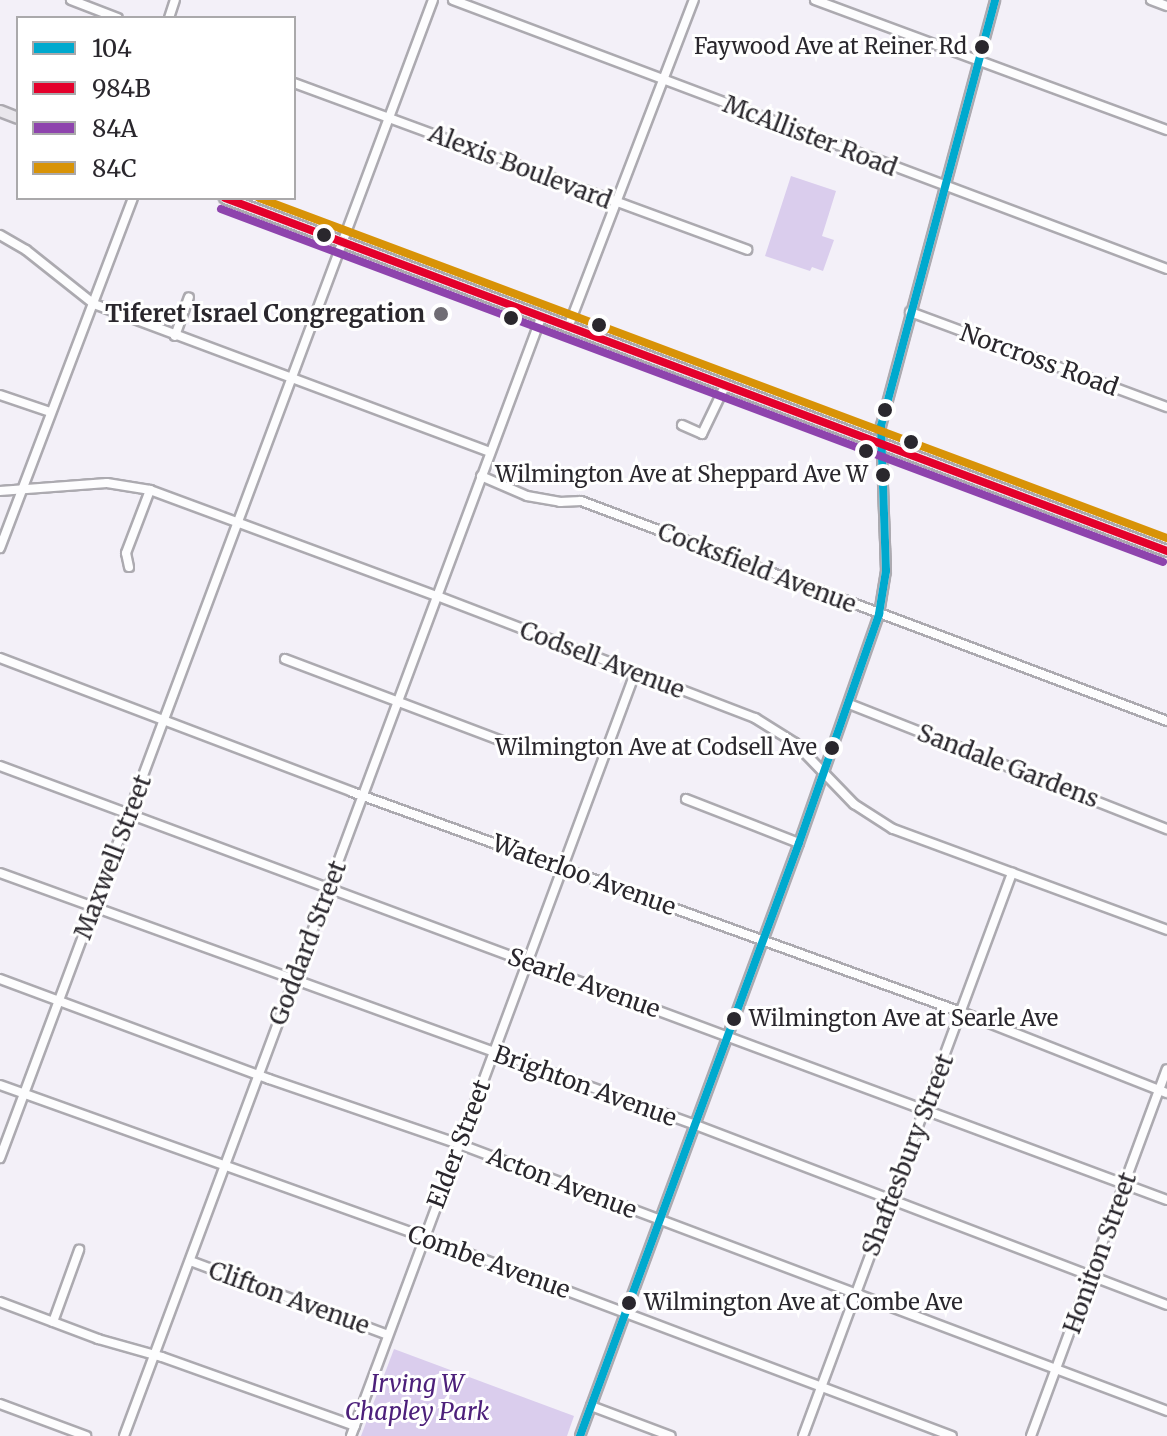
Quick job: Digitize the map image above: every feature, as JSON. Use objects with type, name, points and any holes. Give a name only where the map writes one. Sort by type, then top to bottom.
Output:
[{"type":"main road","points":[[230,200],[881,441],[1167,551]]},
{"type":"street","points":[[71,0],[113,16]]},
{"type":"street","name":"Maxwell Street","points":[[0,1158],[433,0]]},
{"type":"street","name":"McAllister Road","points":[[453,0],[1167,269]]},
{"type":"street","points":[[569,325],[694,0]]},
{"type":"street","points":[[815,0],[1167,130]]},
{"type":"street","points":[[580,1436],[799,843],[879,614],[886,571],[881,441],[889,388],[995,0]]},
{"type":"street","points":[[1151,0],[1167,6]]},
{"type":"street","name":"Alexis Boulevard","points":[[296,84],[747,250]]},
{"type":"street","points":[[0,548],[132,200]]},
{"type":"street","points":[[0,235],[26,250],[94,304],[489,452]]},
{"type":"street","points":[[175,336],[189,297]]},
{"type":"street","name":"Norcross Road","points":[[910,312],[1167,407]]},
{"type":"street","name":"Goddard Street","points":[[124,1436],[542,315]]},
{"type":"street","points":[[682,425],[702,434],[726,384]]},
{"type":"street","points":[[0,395],[50,412]]},
{"type":"street","name":"Cocksfield Avenue","points":[[481,476],[527,496],[560,502],[581,501],[1167,721]]},
{"type":"street","name":"Codsell Avenue","points":[[0,491],[107,483],[150,490],[437,596],[755,718],[795,743],[854,804],[873,819],[1167,930]]},
{"type":"street","points":[[129,567],[126,553],[150,490]]},
{"type":"street","name":"Waterloo Avenue","points":[[0,658],[363,795],[961,1012],[1163,1091]]},
{"type":"street","points":[[285,659],[502,741]]},
{"type":"street","name":"Elder Street","points":[[351,1436],[635,673]]},
{"type":"street","name":"Sandale Gardens","points":[[849,704],[1167,829]]},
{"type":"street","name":"Searle Avenue","points":[[0,766],[1167,1200]]},
{"type":"street","points":[[686,799],[799,843]]},
{"type":"street","name":"Brighton Avenue","points":[[0,873],[293,982],[693,1124],[1093,1274],[1167,1305]]},
{"type":"street","name":"Shaftesbury Street","points":[[803,1436],[1012,873]]},
{"type":"street","name":"Acton Avenue","points":[[0,979],[258,1075],[459,1144],[1167,1411]]},
{"type":"street","name":"Honiton Street","points":[[1031,1436],[1163,1091],[1167,1069]]},
{"type":"street","name":"Combe Avenue","points":[[0,1085],[224,1168],[424,1237],[952,1436]]},
{"type":"street","points":[[53,1322],[79,1250]]},
{"type":"street","name":"Clifton Avenue","points":[[190,1261],[388,1335]]},
{"type":"street","points":[[0,1302],[114,1345],[154,1354],[355,1426]]},
{"type":"street","points":[[0,1404],[86,1436]]},
{"type":"street","points":[[591,1406],[671,1436]]},
{"type":"green space","points":[[791,176],[836,191],[822,236],[834,240],[823,271],[812,267],[810,271],[765,256]]},
{"type":"green space","name":"Irving W Chapley Park","points":[[394,1349],[574,1416],[567,1436],[361,1436]]},
{"type":"transit line","name":"104","points":[[580,1436],[799,843],[879,614],[886,571],[881,426],[995,0]]},
{"type":"transit line","name":"984B","points":[[230,200],[1167,551]]},
{"type":"transit line","name":"84C","points":[[264,200],[1167,538]]},
{"type":"transit line","name":"84A","points":[[221,209],[1163,562]]},
{"type":"place","name":"Faywood Ave at Reiner Rd","points":[[982,47]]},
{"type":"place","name":"Tiferet Israel Congregation","points":[[441,314]]},
{"type":"place","name":"Wilmington Ave at Sheppard Ave W","points":[[883,475]]},
{"type":"place","name":"Wilmington Ave at Codsell Ave","points":[[832,748]]},
{"type":"place","name":"Wilmington Ave at Searle Ave","points":[[734,1019]]},
{"type":"place","name":"Wilmington Ave at Combe Ave","points":[[629,1303]]}]
